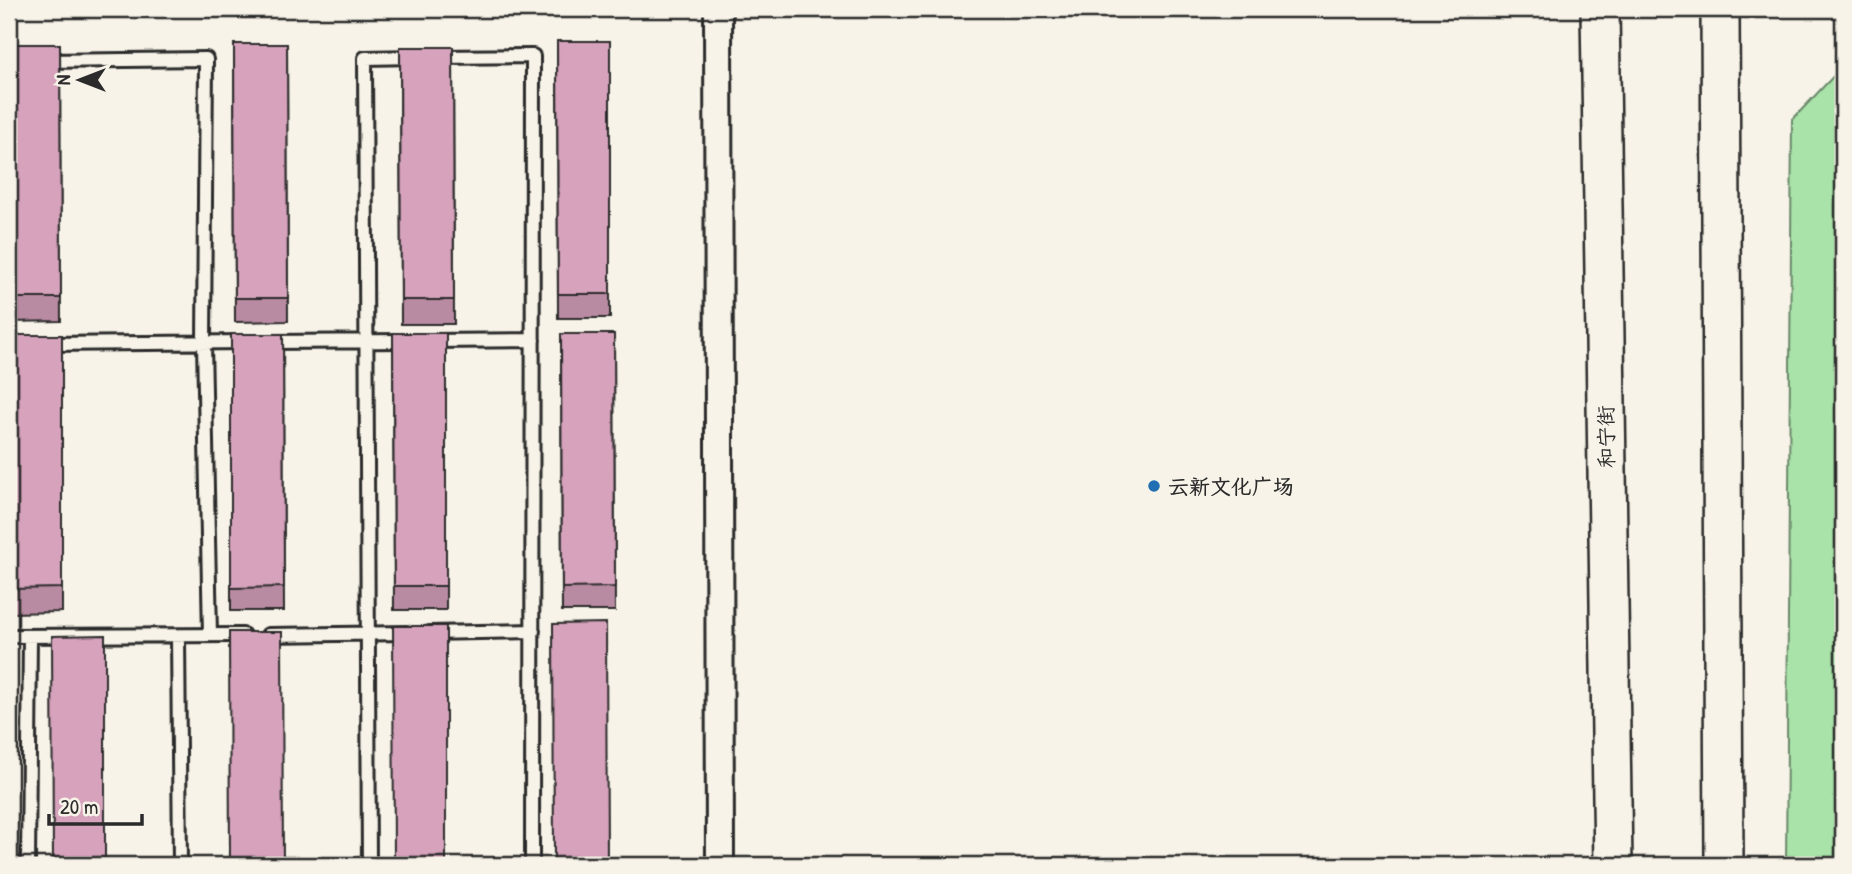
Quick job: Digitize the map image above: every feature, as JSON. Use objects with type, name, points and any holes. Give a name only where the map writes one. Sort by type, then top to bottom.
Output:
[{"type":"main road","name":"和宁街","points":[[1600,9],[1613,865]]},
{"type":"main road","points":[[1720,9],[1724,865]]},
{"type":"street","points":[[718,9],[720,865]]},
{"type":"lane","points":[[369,865],[365,58],[533,56],[532,865]]},
{"type":"lane","points":[[35,61],[206,59],[204,343],[210,635]]},
{"type":"lane","points":[[37,344],[533,340]]},
{"type":"lane","points":[[9,636],[533,631]]},
{"type":"lane","points":[[29,865],[30,636]]},
{"type":"lane","points":[[178,636],[180,865]]},
{"type":"green space","points":[[1843,66],[1843,865],[1786,865],[1792,120]]},
{"type":"building","points":[[557,41],[610,41],[610,294],[558,294]]},
{"type":"building","points":[[9,44],[60,44],[61,298],[9,298]]},
{"type":"building","points":[[234,44],[287,44],[288,298],[235,298]]},
{"type":"building","points":[[400,47],[453,47],[454,300],[401,300]]},
{"type":"building","points":[[393,333],[446,333],[446,586],[394,586]]},
{"type":"building","points":[[231,334],[283,334],[284,587],[231,588]]},
{"type":"building","points":[[561,334],[614,334],[615,587],[562,588]]},
{"type":"building","points":[[9,335],[62,335],[62,588],[9,589]]},
{"type":"building","points":[[606,623],[607,865],[554,865],[553,624]]},
{"type":"building","points":[[393,626],[446,626],[446,865],[394,865]]},
{"type":"building","points":[[229,632],[282,632],[283,865],[230,865]]},
{"type":"building","points":[[105,635],[105,865],[53,865],[52,636]]},
{"type":"place","name":"云新文化广场","points":[[1154,486]]}]
